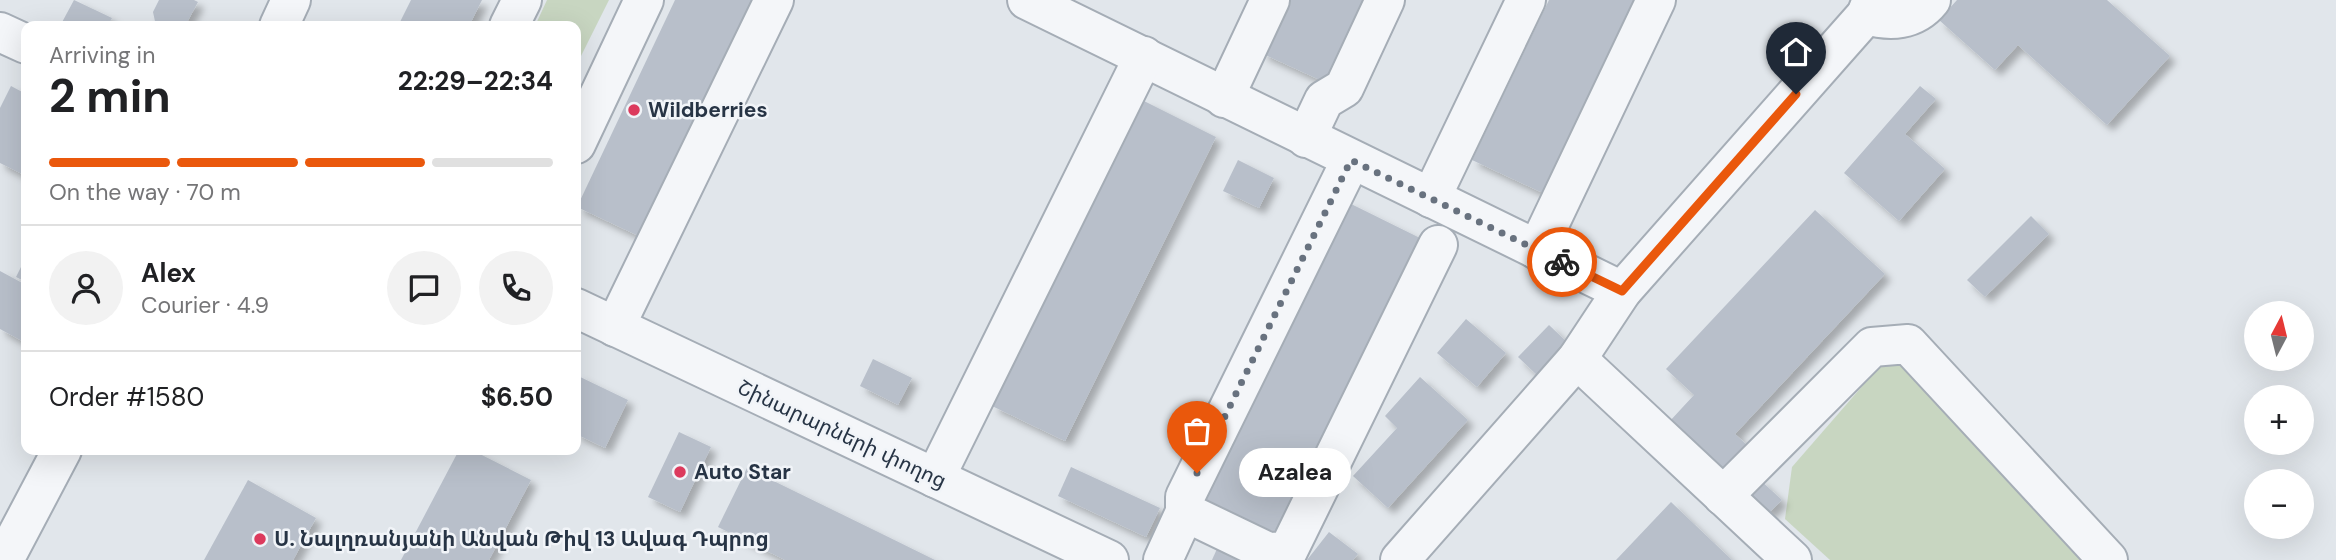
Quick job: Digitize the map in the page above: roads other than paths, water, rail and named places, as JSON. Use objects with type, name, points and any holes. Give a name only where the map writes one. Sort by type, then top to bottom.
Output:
[{"type":"street","points":[[281,21],[291,0]]},
{"type":"street","points":[[512,21],[522,0]]},
{"type":"street","points":[[581,133],[644,0]]},
{"type":"street","points":[[615,327],[774,0]]},
{"type":"street","points":[[1027,0],[1622,291]]},
{"type":"street","points":[[1224,98],[1270,0]]},
{"type":"street","points":[[1307,138],[1324,100],[1344,88],[1385,0]]},
{"type":"street","points":[[1431,198],[1526,0]]},
{"type":"street","points":[[1537,250],[1657,0]]},
{"type":"street","points":[[1400,560],[1577,359],[1622,291],[1869,8],[1889,21],[1924,9],[1931,0]]},
{"type":"street","points":[[0,32],[21,42]]},
{"type":"street","points":[[935,478],[1144,56]]},
{"type":"street","points":[[1163,560],[1185,512],[1185,497],[1351,160]]},
{"type":"street","points":[[1185,512],[1268,552],[1289,551],[1438,245]]},
{"type":"street","name":"Շինարարների փողոց","points":[[581,310],[1109,560]]},
{"type":"street","points":[[1723,496],[1872,347],[1908,344],[2108,560]]},
{"type":"street","points":[[1577,359],[1792,560]]},
{"type":"street","points":[[4,560],[15,503],[58,455]]},
{"type":"place","name":"Wildberries","points":[[634,110]]},
{"type":"place","name":"Auto Star","points":[[680,472]]},
{"type":"place","name":"Azalea","points":[[1197,473]]},
{"type":"place","name":"Ս. Նալղռանյանի Անվան Թիվ 13 Ավագ Դպրոց","points":[[260,539]]}]
